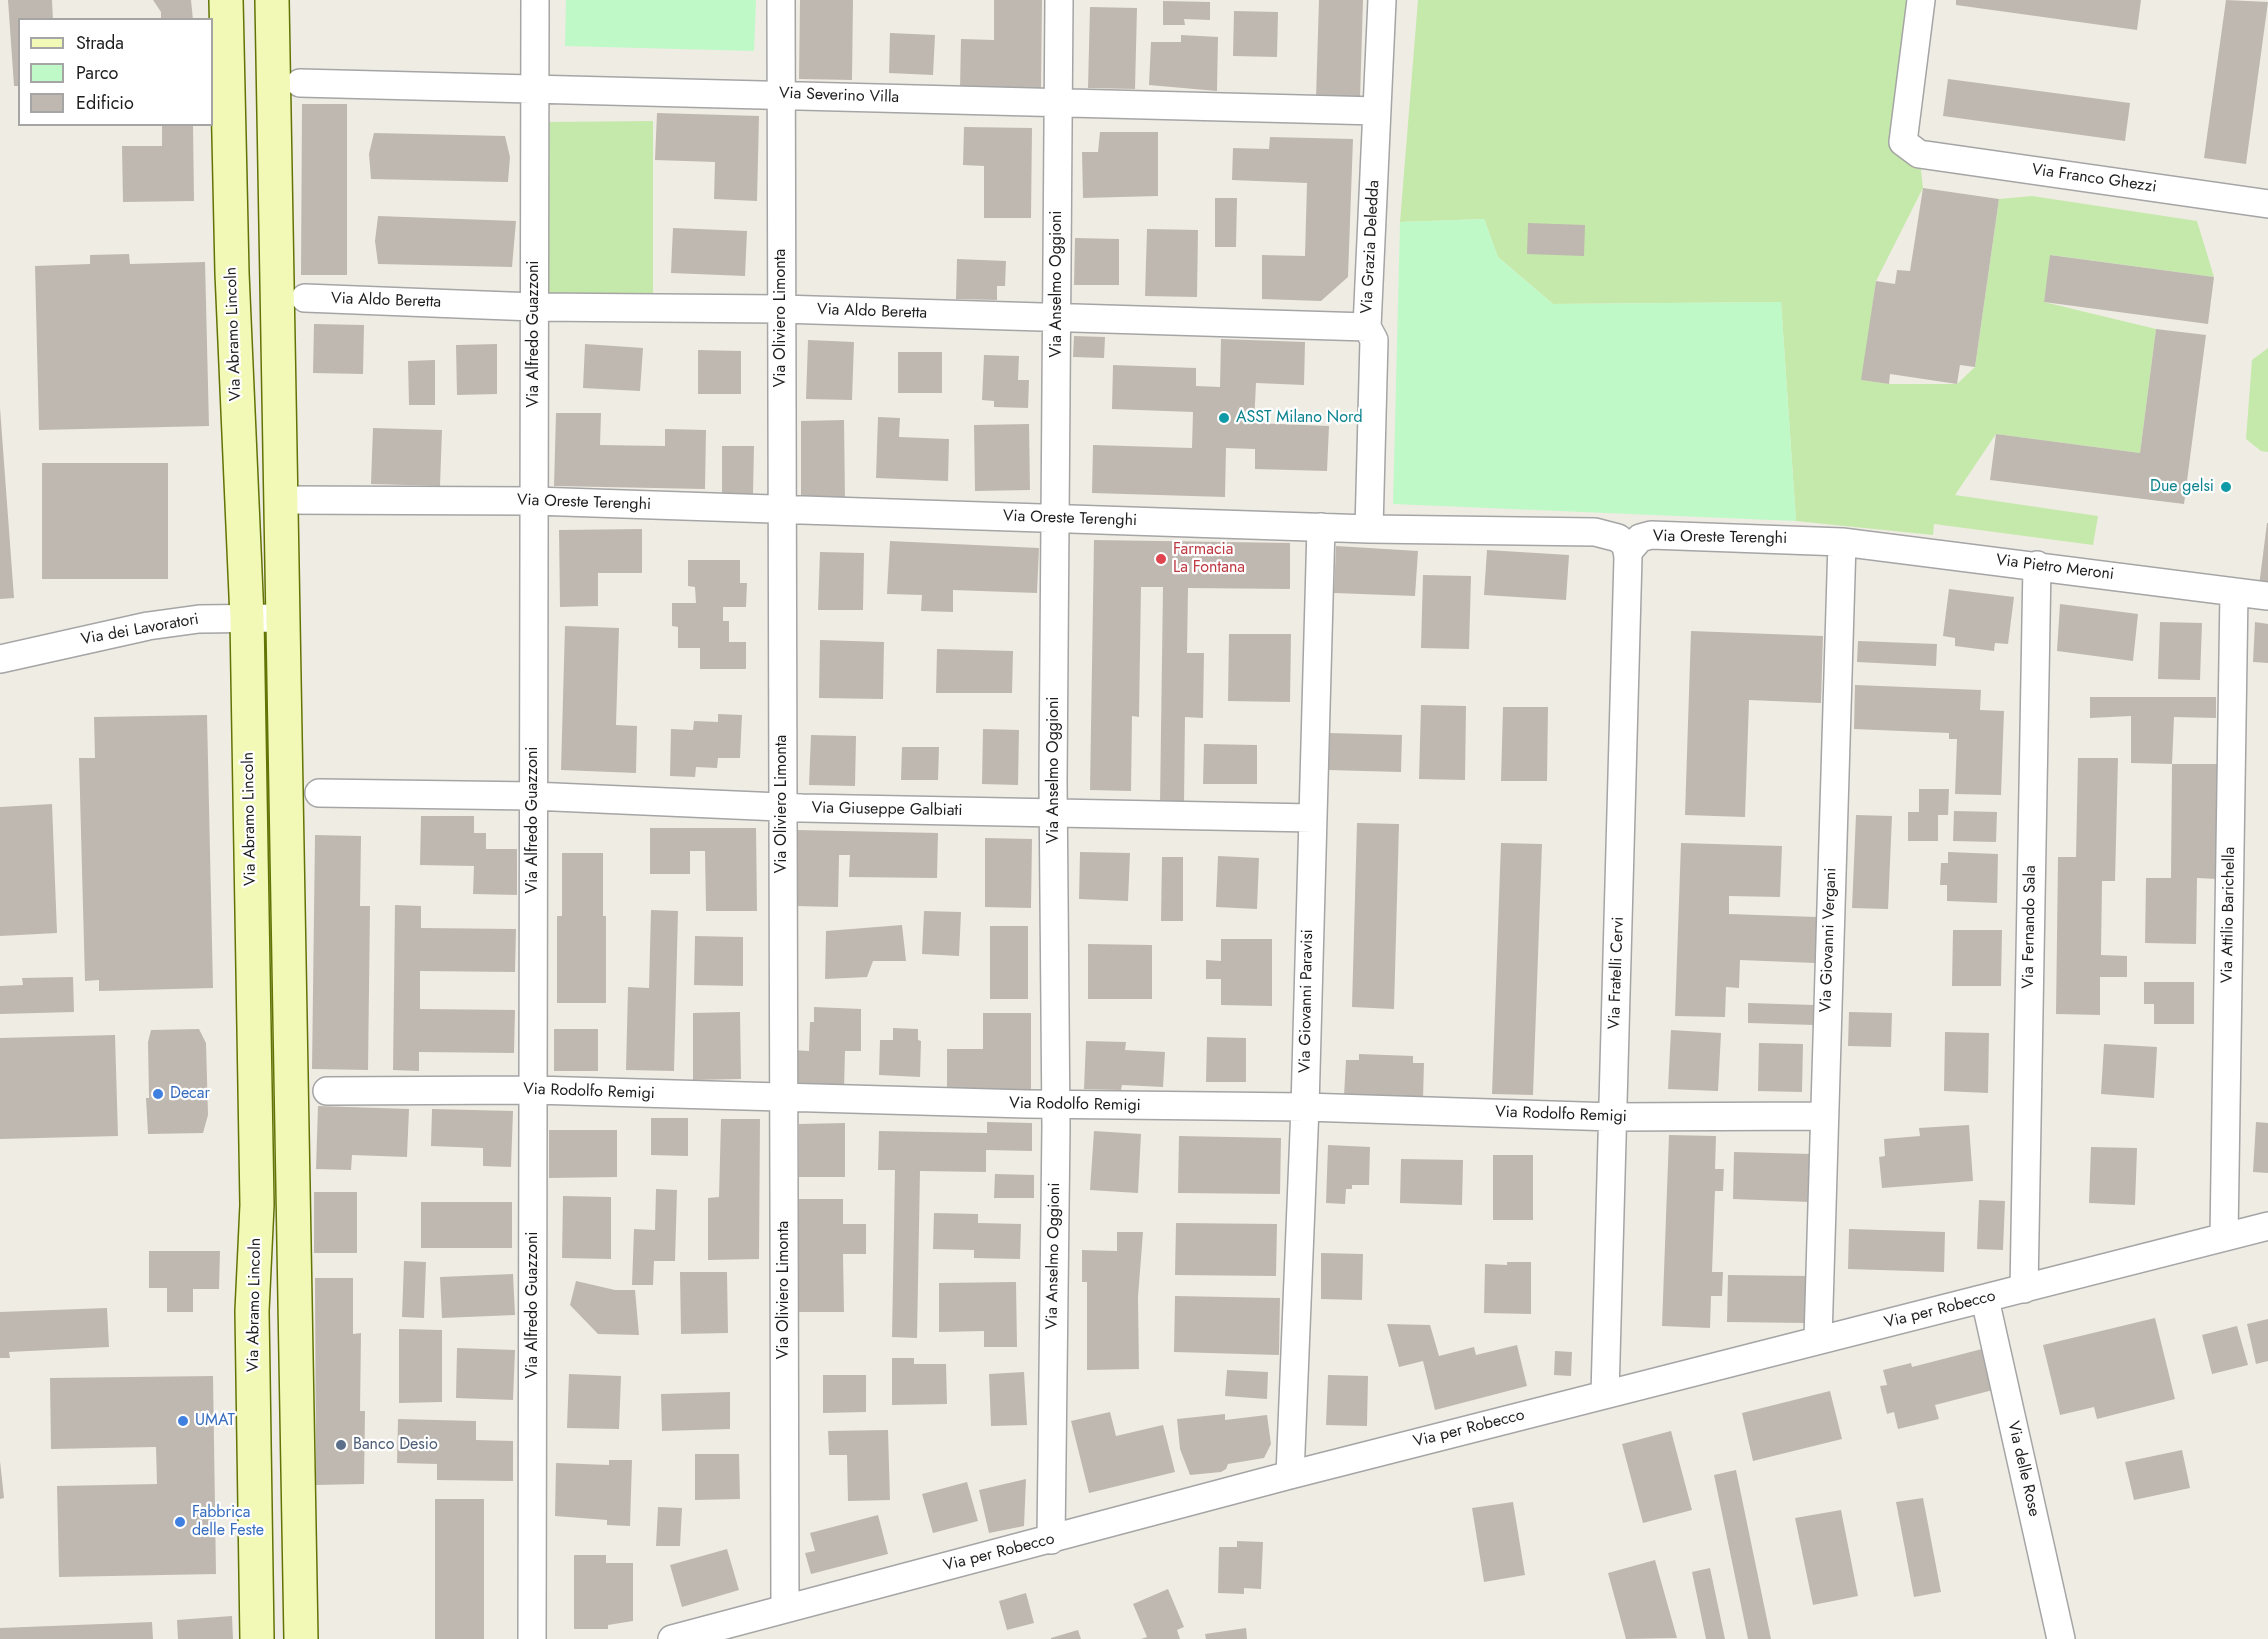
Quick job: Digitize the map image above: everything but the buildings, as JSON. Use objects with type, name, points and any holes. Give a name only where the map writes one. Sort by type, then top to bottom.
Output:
[{"type":"main road","name":"Via Abramo Lincoln","points":[[226,0],[235,346],[247,618],[257,1205],[252,1311],[257,1639]]},
{"type":"main road","points":[[272,0],[282,500],[290,1134],[301,1639]]},
{"type":"main road","points":[[235,346],[250,374],[256,464],[282,500]]},
{"type":"street","name":"Via Alfredo Guazzoni","points":[[532,1639],[535,0]]},
{"type":"street","name":"Via Oliviero Limonta","points":[[781,0],[784,1608]]},
{"type":"street","name":"Via Anselmo Oggioni","points":[[1051,1540],[1056,1104],[1053,813],[1059,0]]},
{"type":"street","name":"Via Grazia Deledda","points":[[1369,529],[1374,340],[1367,327],[1382,0]]},
{"type":"street","name":"Via Franco Ghezzi","points":[[1921,0],[1903,142],[1919,154],[2268,204]]},
{"type":"street","name":"Via Severino Villa","points":[[300,83],[535,91],[781,94],[1377,111]]},
{"type":"street","name":"Via Aldo Beretta","points":[[305,298],[534,307],[781,309],[1367,327]]},
{"type":"street","name":"Via Oreste Terenghi","points":[[282,500],[534,501],[1369,529],[1595,532],[1618,538],[1628,552],[1640,538],[1651,535],[1842,542]]},
{"type":"street","name":"Via Giovanni Paravisi","points":[[1290,1475],[1305,1107],[1321,527]]},
{"type":"street","name":"Via Pietro Meroni","points":[[1842,542],[2268,596]]},
{"type":"street","name":"Via Giovanni Vergani","points":[[1818,1339],[1842,542]]},
{"type":"street","name":"Via Fratelli Cervi","points":[[1605,1394],[1628,552]]},
{"type":"street","name":"Via Fernando Sala","points":[[2024,1289],[2037,565]]},
{"type":"street","name":"Via Attilio Barichella","points":[[2224,1238],[2234,592]]},
{"type":"street","name":"Via dei Lavoratori","points":[[0,659],[148,626],[199,619],[283,618]]},
{"type":"street","name":"Via Giuseppe Galbiati","points":[[319,793],[532,796],[782,808],[1312,818]]},
{"type":"street","name":"Via Rodolfo Remigi","points":[[327,1091],[534,1090],[783,1099],[1305,1107],[1613,1117],[1823,1116]]},
{"type":"street","name":"Via per Robecco","points":[[672,1639],[1290,1475],[2268,1226]]},
{"type":"street","name":"Via delle Rose","points":[[1985,1299],[2061,1639]]},
{"type":"green space","points":[[566,0],[756,0],[754,51],[565,46]]},
{"type":"green space","points":[[1418,0],[1930,0],[1917,134],[1923,188],[1876,281],[1862,380],[1889,384],[1957,384],[1975,367],[1999,199],[2032,196],[2197,221],[2214,277],[2051,255],[2044,302],[2156,329],[2140,453],[1996,434],[1955,495],[2098,516],[2093,545],[1934,524],[1933,535],[1796,521],[1781,302],[1553,304],[1498,257],[1484,219],[1400,222]]},
{"type":"green space","points":[[653,121],[653,302],[546,301],[546,122]]},
{"type":"green space","points":[[1484,219],[1498,257],[1553,304],[1781,302],[1796,521],[1393,504],[1400,222]]},
{"type":"green space","points":[[2268,348],[2268,452],[2261,451],[2246,439],[2252,360]]},
{"type":"place","name":"ASST Milano Nord","points":[[1224,418]]},
{"type":"place","name":"Due gelsi","points":[[2226,487]]},
{"type":"place","name":"Farmacia La Fontana","points":[[1161,559]]},
{"type":"place","name":"Decar","points":[[158,1094]]},
{"type":"place","name":"UMAT","points":[[183,1421]]},
{"type":"place","name":"Banco Desio","points":[[341,1445]]},
{"type":"place","name":"Fabbrica delle Feste","points":[[180,1522]]}]
